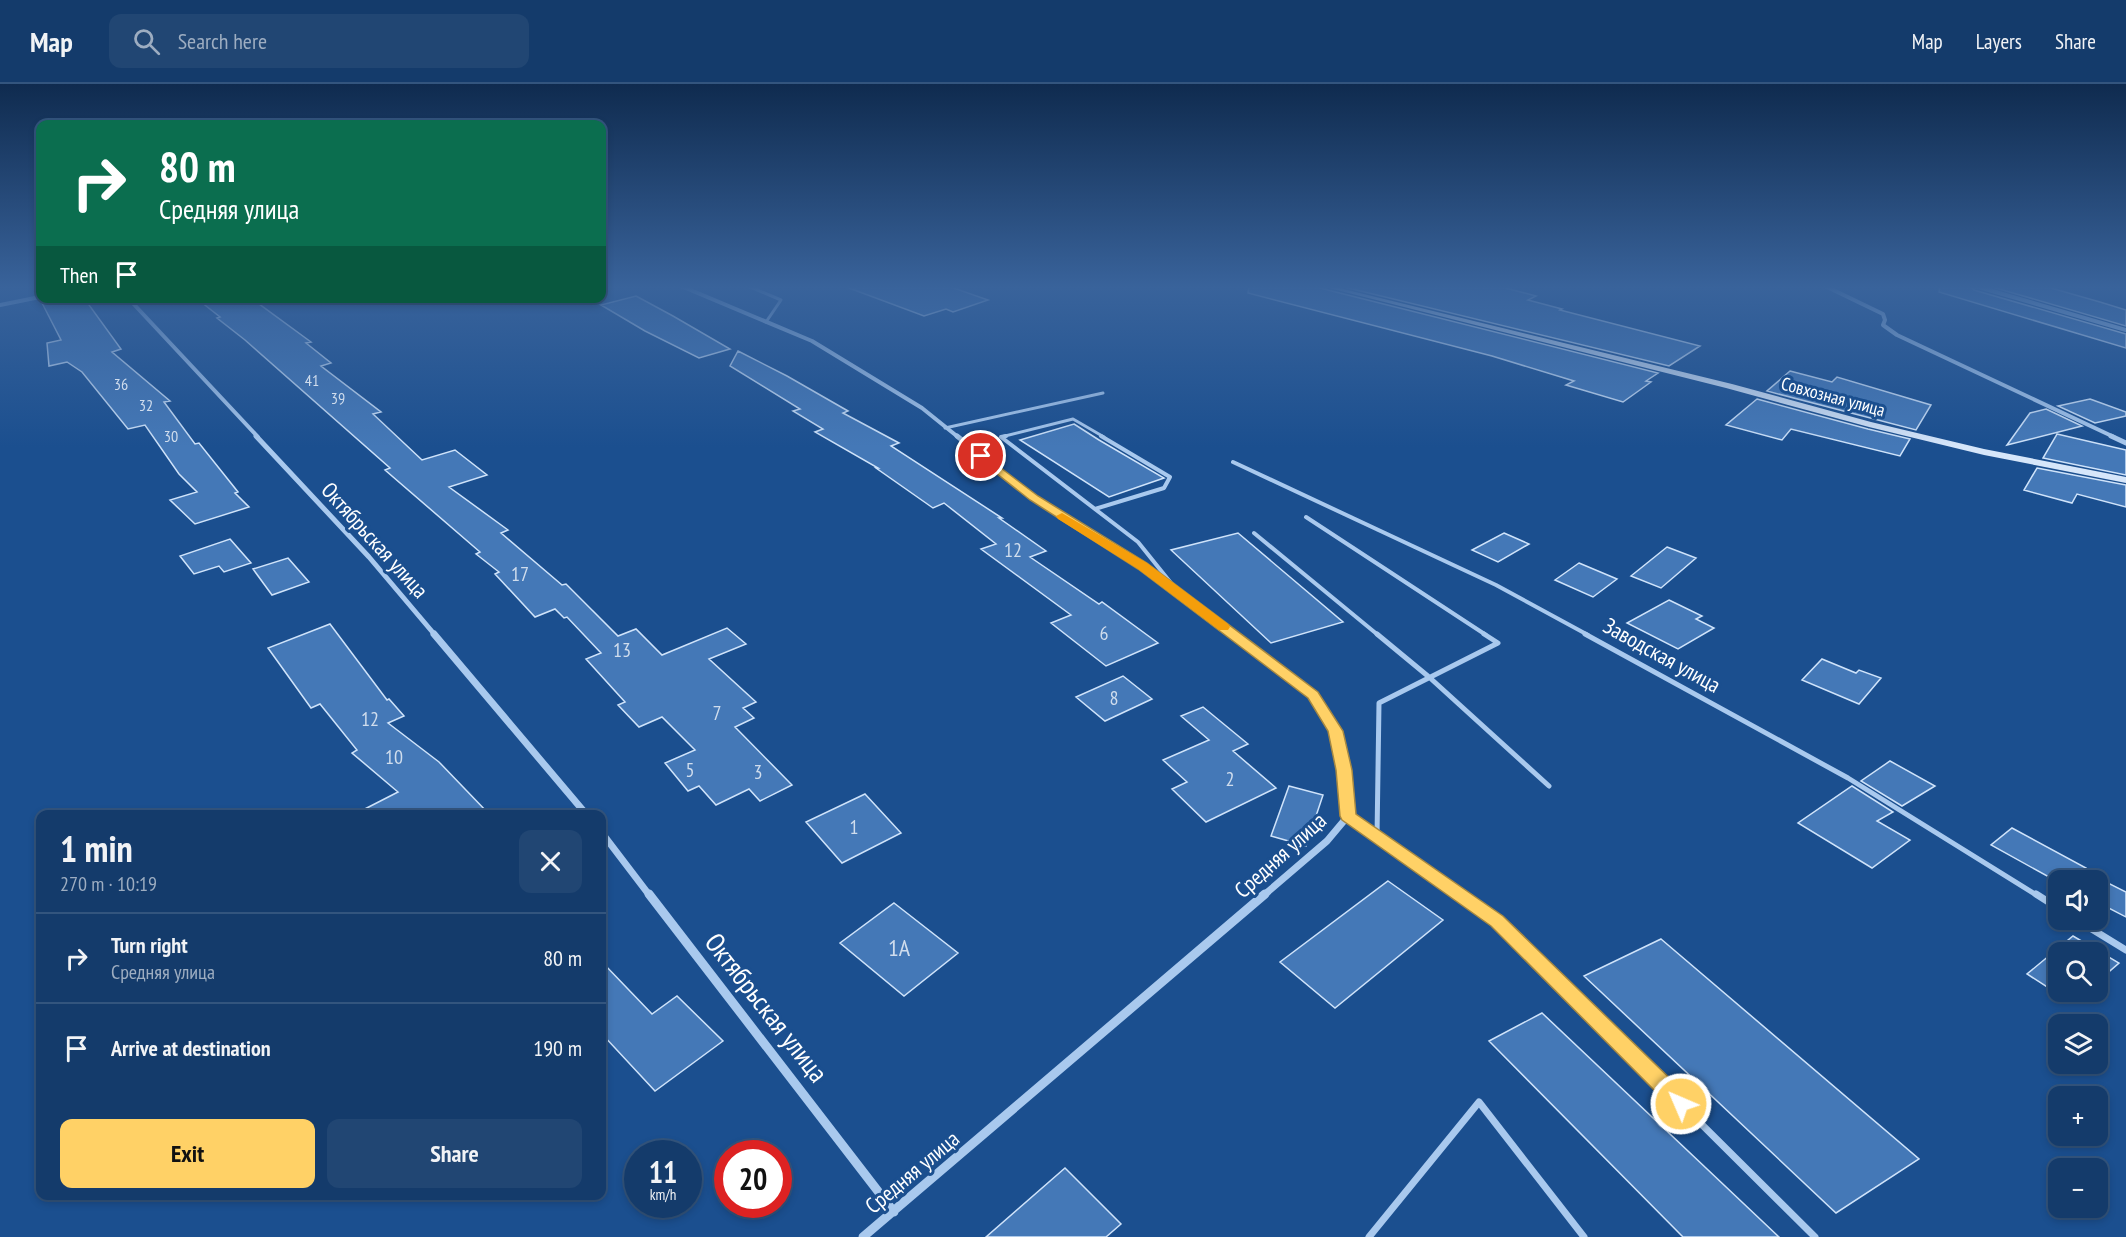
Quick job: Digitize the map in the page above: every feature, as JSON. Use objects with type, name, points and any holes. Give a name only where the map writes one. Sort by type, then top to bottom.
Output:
[{"type":"street","name":"Октябрьская улица","points":[[167,340],[369,557],[583,810]]},
{"type":"street","name":"Средняя улица","points":[[809,340],[922,408],[1034,498],[1143,566],[1313,695],[1335,731],[1344,770],[1348,816],[1327,841],[863,1237]]},
{"type":"street","name":"Совхозная улица","points":[[1541,340],[1984,452],[2126,480]]},
{"type":"street","points":[[1906,340],[2126,443]]},
{"type":"street","name":"Октябрьская улица","points":[[606,838],[894,1212]]},
{"type":"lane","points":[[945,428],[1103,393]]},
{"type":"lane","points":[[1095,509],[1164,488],[1170,477],[1073,419],[1001,438],[1138,542],[1179,593]]},
{"type":"lane","name":"Заводская улица","points":[[1233,462],[1496,585],[1848,778],[2048,902]]},
{"type":"lane","points":[[1306,517],[1498,643],[1379,703],[1377,837]]},
{"type":"lane","points":[[1254,533],[1429,677],[1549,786]]},
{"type":"lane","points":[[1348,816],[1497,921],[1815,1237]]},
{"type":"lane","points":[[2093,930],[2126,950]]},
{"type":"lane","points":[[1369,1237],[1479,1102],[1584,1237]]},
{"type":"building","points":[[61,340],[114,340],[121,349],[112,352],[170,401],[164,402],[195,444],[199,443],[238,492],[235,493],[249,507],[195,524],[170,500],[197,492],[179,474],[145,425],[128,429],[82,372],[67,362],[49,366],[47,343]]},
{"type":"building","points":[[245,340],[308,340],[311,342],[306,343],[331,363],[321,366],[381,412],[373,414],[422,460],[455,450],[487,475],[449,487],[508,530],[501,533],[562,585],[566,584],[618,636],[636,629],[662,655],[727,628],[746,644],[709,659],[756,702],[743,708],[754,718],[735,727],[792,785],[760,801],[749,789],[716,805],[699,786],[688,791],[665,763],[695,750],[662,717],[639,727],[618,705],[625,702],[586,659],[601,653],[567,617],[564,618],[555,609],[535,617],[495,574],[499,572],[476,554],[480,552],[385,470],[390,468]]},
{"type":"building","points":[[663,340],[714,340],[730,349],[699,358]]},
{"type":"building","points":[[1429,340],[1526,340],[1658,373],[1646,381],[1651,382],[1623,402],[1566,385],[1574,381]]},
{"type":"building","points":[[1561,340],[1676,340],[1700,346],[1669,366]]},
{"type":"building","points":[[2099,340],[2126,340],[2126,348]]},
{"type":"building","points":[[738,351],[787,376],[848,411],[843,413],[899,443],[891,446],[1002,518],[999,518],[1046,551],[1030,557],[1099,604],[1102,602],[1158,643],[1106,666],[1051,623],[1071,615],[981,549],[996,544],[944,503],[933,508],[876,468],[878,468],[815,432],[823,429],[793,411],[800,409],[730,366]]},
{"type":"building","points":[[1790,371],[1832,382],[1837,377],[1931,405],[1916,430],[1767,391]]},
{"type":"building","points":[[1757,399],[1910,439],[1900,456],[1791,429],[1782,440],[1726,425]]},
{"type":"building","points":[[2090,399],[2126,412],[2126,416],[2095,423],[2058,406]]},
{"type":"building","points":[[2046,409],[2082,426],[2007,445],[2030,413]]},
{"type":"building","points":[[1074,424],[1164,478],[1109,497],[1020,440]]},
{"type":"building","points":[[2057,434],[2126,450],[2126,475],[2043,458]]},
{"type":"building","points":[[2037,468],[2126,485],[2126,507],[2077,494],[2072,503],[2024,490]]},
{"type":"building","points":[[1238,533],[1343,622],[1271,643],[1171,550]]},
{"type":"building","points":[[1504,533],[1529,544],[1498,562],[1472,550]]},
{"type":"building","points":[[230,539],[251,563],[224,572],[219,566],[194,574],[180,556]]},
{"type":"building","points":[[1667,547],[1696,558],[1661,588],[1631,576]]},
{"type":"building","points":[[288,558],[309,582],[272,595],[253,569]]},
{"type":"building","points":[[1579,563],[1617,579],[1593,597],[1555,580]]},
{"type":"building","points":[[1669,600],[1702,616],[1696,619],[1714,628],[1678,649],[1627,623]]},
{"type":"building","points":[[330,624],[387,700],[389,699],[404,716],[388,723],[439,762],[485,810],[363,810],[398,792],[352,753],[357,750],[320,704],[311,708],[268,648]]},
{"type":"building","points":[[1822,659],[1856,673],[1859,670],[1881,678],[1859,704],[1802,680]]},
{"type":"building","points":[[1123,676],[1152,699],[1105,721],[1076,697]]},
{"type":"building","points":[[1203,707],[1248,744],[1233,751],[1276,788],[1206,822],[1172,789],[1187,782],[1163,760],[1209,740],[1181,716]]},
{"type":"building","points":[[1890,761],[1935,786],[1902,806],[1861,781]]},
{"type":"building","points":[[1289,786],[1323,795],[1306,846],[1271,836]]},
{"type":"building","points":[[1852,786],[1893,812],[1877,821],[1910,840],[1872,868],[1798,823]]},
{"type":"building","points":[[865,794],[901,833],[842,863],[806,822]]},
{"type":"building","points":[[2012,828],[2086,868],[2085,870],[2048,870],[2048,876],[1991,845]]},
{"type":"building","points":[[1388,881],[1443,920],[1335,1008],[1280,962]]},
{"type":"building","points":[[2108,883],[2126,892],[2126,917],[2108,908]]},
{"type":"building","points":[[894,903],[958,953],[904,996],[840,943]]},
{"type":"building","points":[[2073,936],[2083,942],[2066,942]]},
{"type":"building","points":[[1661,939],[1919,1159],[1836,1213],[1584,976]]},
{"type":"building","points":[[2048,957],[2048,988],[2027,974]]},
{"type":"building","points":[[2108,957],[2119,963],[2108,972]]},
{"type":"building","points":[[606,966],[652,1014],[677,996],[723,1041],[655,1091],[606,1038]]},
{"type":"building","points":[[1542,1013],[1779,1237],[1683,1237],[1489,1041]]},
{"type":"building","points":[[1065,1168],[1121,1224],[1106,1237],[986,1237]]},
{"type":"slow traffic","points":[[1062,516],[1143,566],[1224,627]]},
{"type":"route","points":[[981,456],[1034,498],[1143,566],[1313,695],[1335,731],[1344,770],[1348,816],[1497,921],[1681,1104]]}]
